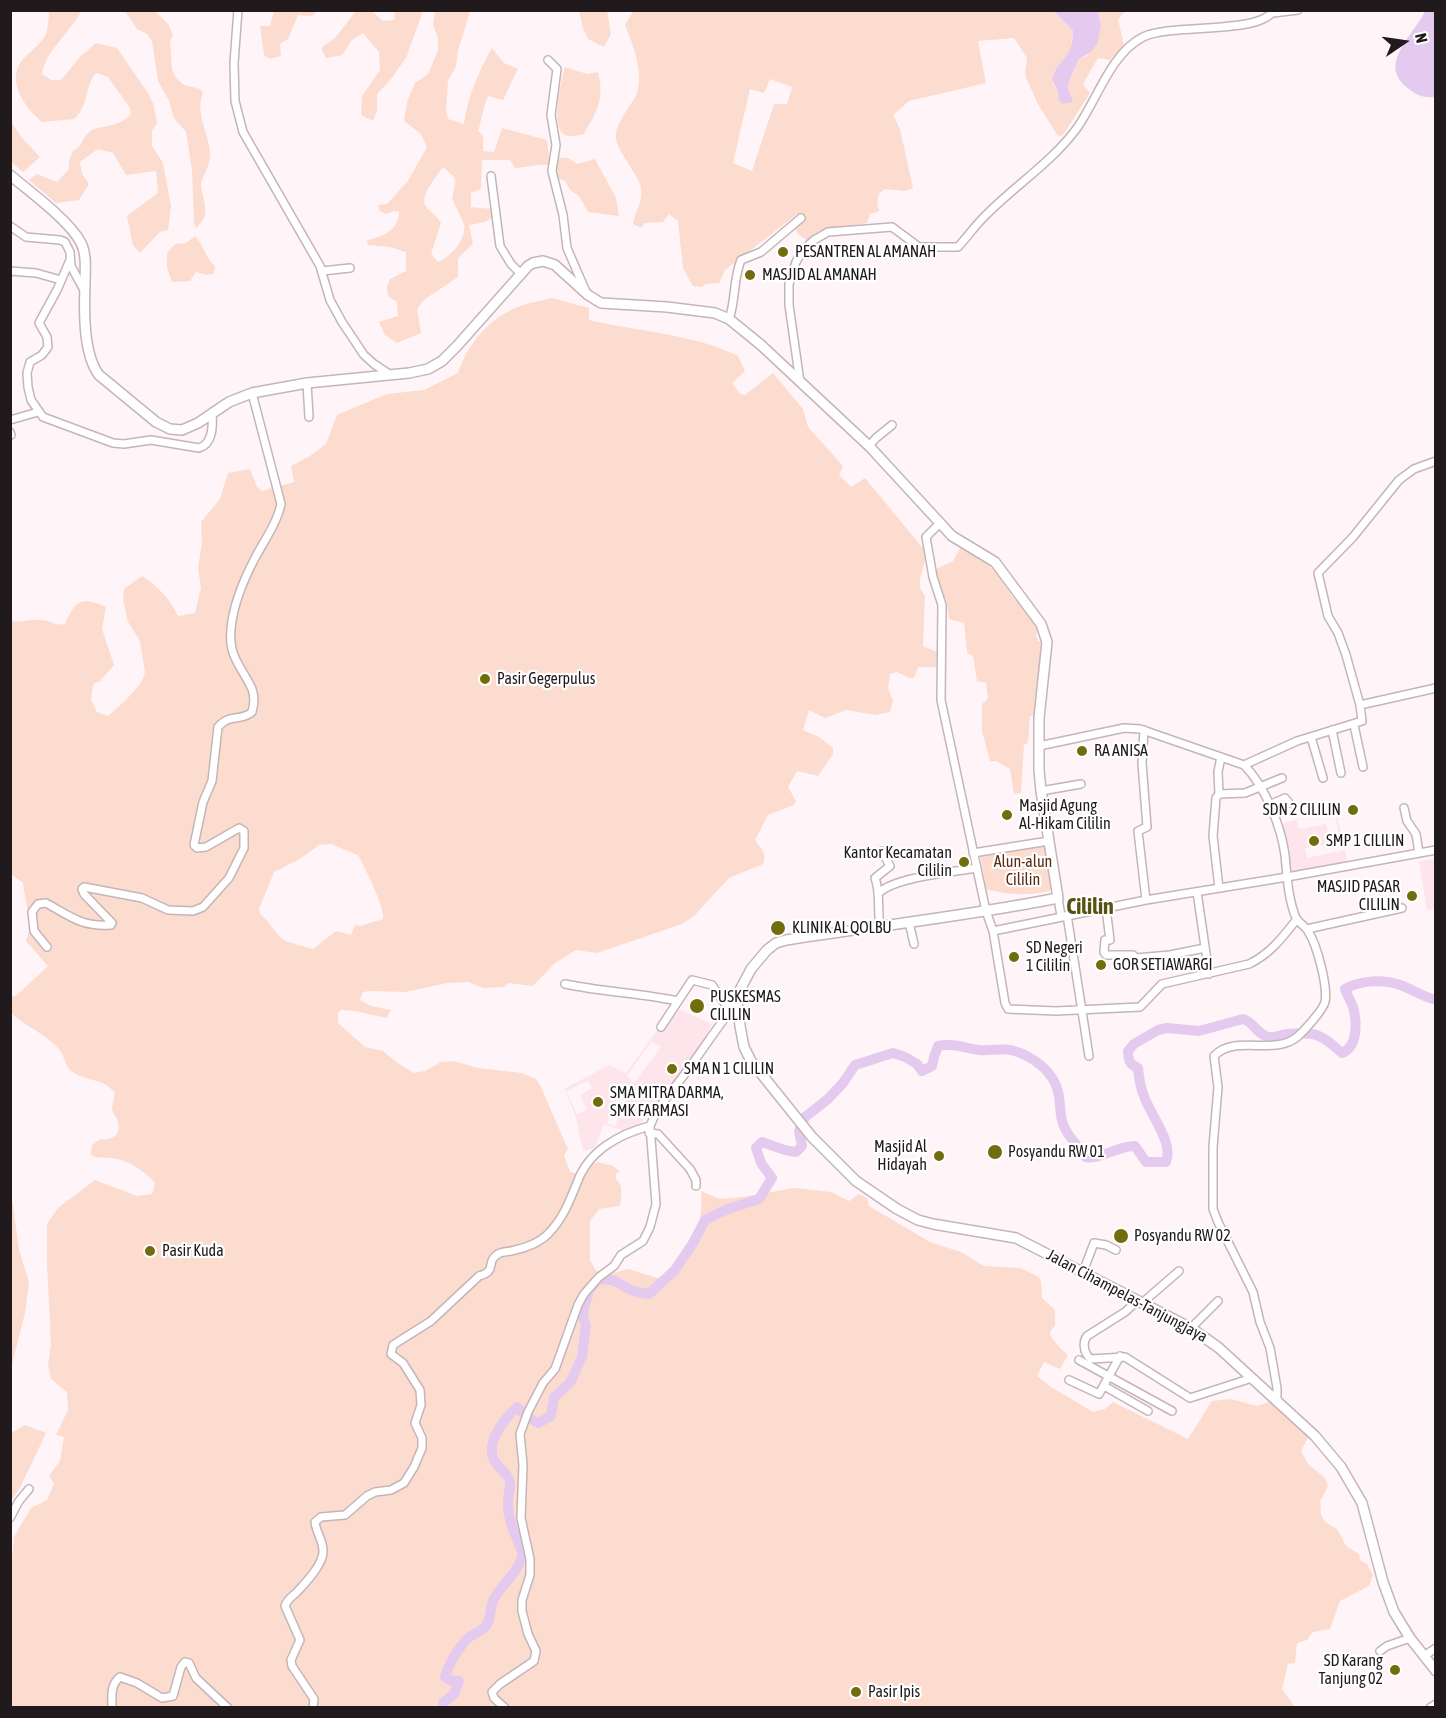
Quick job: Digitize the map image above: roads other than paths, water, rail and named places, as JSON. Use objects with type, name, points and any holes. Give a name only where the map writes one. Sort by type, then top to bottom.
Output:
[{"type":"main road","points":[[10,175],[75,233],[84,252],[84,290],[89,352],[94,368],[99,375],[164,427],[182,430],[190,427],[229,402],[252,393],[308,383],[428,369],[442,361],[533,263],[548,262],[555,265],[588,295],[607,304],[667,307],[715,313],[729,319],[869,446],[952,536],[995,562],[1041,624],[1047,651],[1039,718],[1041,791],[1058,898],[776,943],[757,960],[734,1006]]},
{"type":"main road","name":"Jalan Cihampelas-Tanjungjaya","points":[[734,1006],[742,1038],[751,1061],[810,1134],[856,1181],[897,1209],[933,1224],[1016,1238],[1191,1328],[1219,1348],[1277,1401],[1327,1449],[1352,1484],[1362,1503],[1394,1612],[1410,1638],[1436,1671]]},
{"type":"street","points":[[238,10],[234,63],[235,101],[243,132],[302,232],[322,271],[330,300],[356,344],[374,364],[389,374]]},
{"type":"street","points":[[800,382],[789,305],[789,284],[796,262],[803,250],[814,240],[825,232],[892,227],[919,246],[958,247],[988,213],[1048,160],[1077,128],[1120,57],[1133,43],[1147,35],[1164,31],[1255,23],[1274,12],[1298,10]]},
{"type":"street","points":[[548,60],[557,69],[551,115],[556,138],[556,153],[552,171],[563,215],[567,248],[588,295]]},
{"type":"street","points":[[491,176],[501,246],[511,264],[521,274]]},
{"type":"street","points":[[729,319],[733,309],[741,260],[761,252],[801,218]]},
{"type":"street","points":[[10,226],[26,237],[63,240],[68,247],[76,276],[84,290]]},
{"type":"street","points":[[70,260],[39,323],[47,337],[48,347],[42,355],[32,359],[28,367],[29,392],[38,412],[51,421],[113,443],[124,444],[151,440],[199,448],[209,441],[212,413]]},
{"type":"street","points":[[322,271],[350,268]]},
{"type":"street","points":[[10,272],[36,273],[61,280]]},
{"type":"street","points":[[308,383],[309,417]]},
{"type":"street","points":[[47,947],[34,931],[32,912],[38,904],[46,903],[67,916],[92,925],[111,925],[112,923],[84,894],[82,889],[84,887],[142,898],[168,910],[193,911],[203,907],[229,878],[244,848],[244,831],[239,828],[206,847],[197,848],[194,845],[203,802],[212,781],[218,727],[224,721],[243,717],[252,712],[254,702],[252,690],[234,656],[231,628],[243,586],[275,522],[281,504],[252,393]]},
{"type":"street","points":[[10,420],[38,412]]},
{"type":"street","points":[[869,446],[892,425]]},
{"type":"street","points":[[1244,765],[1311,737],[1360,723],[1363,719],[1338,633],[1328,616],[1318,573],[1353,537],[1399,480],[1414,469],[1436,461]]},
{"type":"street","points":[[939,524],[926,537],[926,545],[942,605],[941,700],[976,868],[993,931],[1006,1008],[1056,1011],[1138,1007],[1162,984],[1249,964],[1261,958],[1274,948],[1297,919]]},
{"type":"street","points":[[1360,705],[1436,688]]},
{"type":"street","points":[[1354,725],[1363,767]]},
{"type":"street","points":[[1039,746],[1124,728],[1134,728],[1244,765],[1260,788],[1281,833],[1287,877],[1297,919],[1307,929],[1318,958],[1325,995],[1324,1004],[1296,1038],[1272,1045],[1226,1047],[1217,1052],[1214,1059],[1218,1087],[1213,1147],[1214,1209],[1218,1222],[1253,1292],[1258,1315],[1270,1347],[1277,1401]]},
{"type":"street","points":[[1144,730],[1142,763],[1147,827],[1138,831],[1146,900]]},
{"type":"street","points":[[1332,730],[1341,773]]},
{"type":"street","points":[[1311,737],[1323,778]]},
{"type":"street","points":[[1219,888],[1213,836],[1221,757]]},
{"type":"street","points":[[1219,794],[1239,795],[1282,778]]},
{"type":"street","points":[[1041,791],[1081,784]]},
{"type":"street","points":[[1269,805],[1285,798],[1289,803]]},
{"type":"street","points":[[1404,808],[1407,821],[1416,834],[1419,853]]},
{"type":"street","points":[[973,853],[1048,840]]},
{"type":"street","points":[[993,931],[1146,900],[1436,850]]},
{"type":"street","points":[[880,926],[877,911],[880,892],[875,878],[890,866],[882,851]]},
{"type":"street","points":[[880,892],[885,888],[916,878],[976,868]]},
{"type":"street","points":[[1197,892],[1209,974]]},
{"type":"street","points":[[1058,898],[1064,916],[1089,1056]]},
{"type":"street","points":[[1106,908],[1110,940],[1105,940],[1106,955],[1133,955],[1136,958],[1170,955],[1205,948]]},
{"type":"street","points":[[1307,929],[1402,908]]},
{"type":"street","points":[[909,922],[914,944]]},
{"type":"street","points":[[506,1707],[494,1698],[492,1692],[534,1661],[536,1652],[522,1611],[522,1600],[530,1575],[530,1559],[521,1518],[523,1465],[520,1434],[526,1416],[543,1383],[555,1369],[584,1294],[599,1277],[614,1266],[626,1251],[643,1241],[650,1227],[656,1196],[650,1129],[657,1110],[734,1006],[725,1004],[712,985],[692,980],[661,1028]]},
{"type":"street","points":[[565,984],[626,995],[636,993],[678,1001]]},
{"type":"street","points":[[313,1707],[314,1699],[292,1666],[291,1660],[300,1640],[285,1606],[286,1601],[297,1592],[322,1559],[322,1542],[315,1522],[321,1517],[345,1515],[367,1496],[398,1486],[408,1477],[422,1448],[422,1438],[415,1423],[421,1405],[420,1390],[404,1363],[391,1354],[393,1345],[431,1321],[478,1276],[487,1274],[494,1257],[498,1254],[519,1250],[546,1236],[566,1211],[579,1176],[599,1150],[629,1131],[650,1129],[658,1134],[690,1169],[696,1180],[696,1186]]},
{"type":"street","points":[[1083,1272],[1094,1244],[1106,1245],[1116,1250]]},
{"type":"street","points":[[1179,1271],[1125,1312],[1087,1336],[1086,1354],[1091,1359],[1120,1356],[1135,1362],[1190,1398],[1252,1378]]},
{"type":"street","points":[[1191,1328],[1218,1301]]},
{"type":"street","points":[[1069,1380],[1096,1394],[1100,1393],[1120,1356]]},
{"type":"street","points":[[1079,1360],[1172,1411]]},
{"type":"street","points":[[1104,1386],[1148,1410]]},
{"type":"street","points":[[10,1518],[29,1489]]},
{"type":"street","points":[[1380,1651],[1387,1646],[1410,1638]]},
{"type":"street","points":[[1424,1656],[1436,1648]]},
{"type":"street","points":[[112,1707],[111,1691],[120,1677],[137,1683],[162,1698],[173,1696],[181,1667],[185,1662],[189,1663],[196,1678],[228,1707]]},
{"type":"street","points":[[1430,1707],[1436,1704]]},
{"type":"waterway","points":[[443,1703],[454,1694],[459,1681],[445,1677],[459,1648],[487,1624],[493,1601],[517,1568],[523,1554],[509,1514],[510,1482],[494,1460],[492,1453],[494,1438],[502,1424],[517,1407],[538,1423],[551,1416],[554,1397],[570,1383],[582,1357],[586,1325],[583,1317],[584,1308],[589,1290],[598,1280],[614,1281],[634,1291],[649,1294],[675,1270],[705,1220],[728,1209],[759,1199],[772,1178],[761,1163],[756,1148],[762,1142],[796,1152],[802,1146],[799,1131],[805,1117],[828,1099],[855,1065],[893,1053],[917,1064],[922,1071],[932,1066],[938,1046],[954,1045],[979,1050],[1011,1050],[1034,1060],[1052,1077],[1058,1092],[1064,1127],[1084,1156],[1097,1157],[1135,1146],[1146,1162],[1166,1162],[1168,1154],[1164,1137],[1143,1093],[1138,1068],[1129,1060],[1128,1051],[1134,1044],[1158,1030],[1167,1028],[1199,1031],[1243,1019],[1265,1036],[1276,1037],[1304,1033],[1317,1035],[1342,1053],[1351,1046],[1355,1029],[1353,1008],[1345,989],[1365,982],[1387,982],[1436,1000]]},
{"type":"place","name":"PESANTREN AL AMANAH","points":[[783,252]]},
{"type":"place","name":"MASJID AL AMANAH","points":[[750,275]]},
{"type":"place","name":"Pasir Gegerpulus","points":[[485,679]]},
{"type":"place","name":"RA ANISA","points":[[1082,751]]},
{"type":"place","name":"SDN 2 CILILIN","points":[[1353,810]]},
{"type":"place","name":"Masjid Agung Al-Hikam Cililin","points":[[1007,815]]},
{"type":"place","name":"SMP 1 CILILIN","points":[[1314,841]]},
{"type":"place","name":"Kantor Kecamatan Cililin","points":[[964,862]]},
{"type":"place","name":"MASJID PASAR CILILIN","points":[[1412,896]]},
{"type":"place","name":"KLINIK AL QOLBU","points":[[778,928]]},
{"type":"place","name":"SD Negeri 1 Cililin","points":[[1014,957]]},
{"type":"place","name":"GOR SETIAWARGI","points":[[1101,965]]},
{"type":"place","name":"PUSKESMAS CILILIN","points":[[697,1006]]},
{"type":"place","name":"SMA N 1 CILILIN","points":[[672,1069]]},
{"type":"place","name":"SMA MITRA DARMA, SMK FARMASI","points":[[598,1102]]},
{"type":"place","name":"Posyandu RW 01","points":[[995,1152]]},
{"type":"place","name":"Masjid Al Hidayah","points":[[939,1156]]},
{"type":"place","name":"Posyandu RW 02","points":[[1121,1236]]},
{"type":"place","name":"Pasir Kuda","points":[[150,1251]]},
{"type":"place","name":"SD Karang Tanjung 02","points":[[1395,1670]]},
{"type":"place","name":"Pasir Ipis","points":[[856,1692]]},
{"type":"district","name":"Cililin","points":[[1090,907]]},
{"type":"park label","name":"Alun-alun Cililin","points":[[1023,871]]}]
